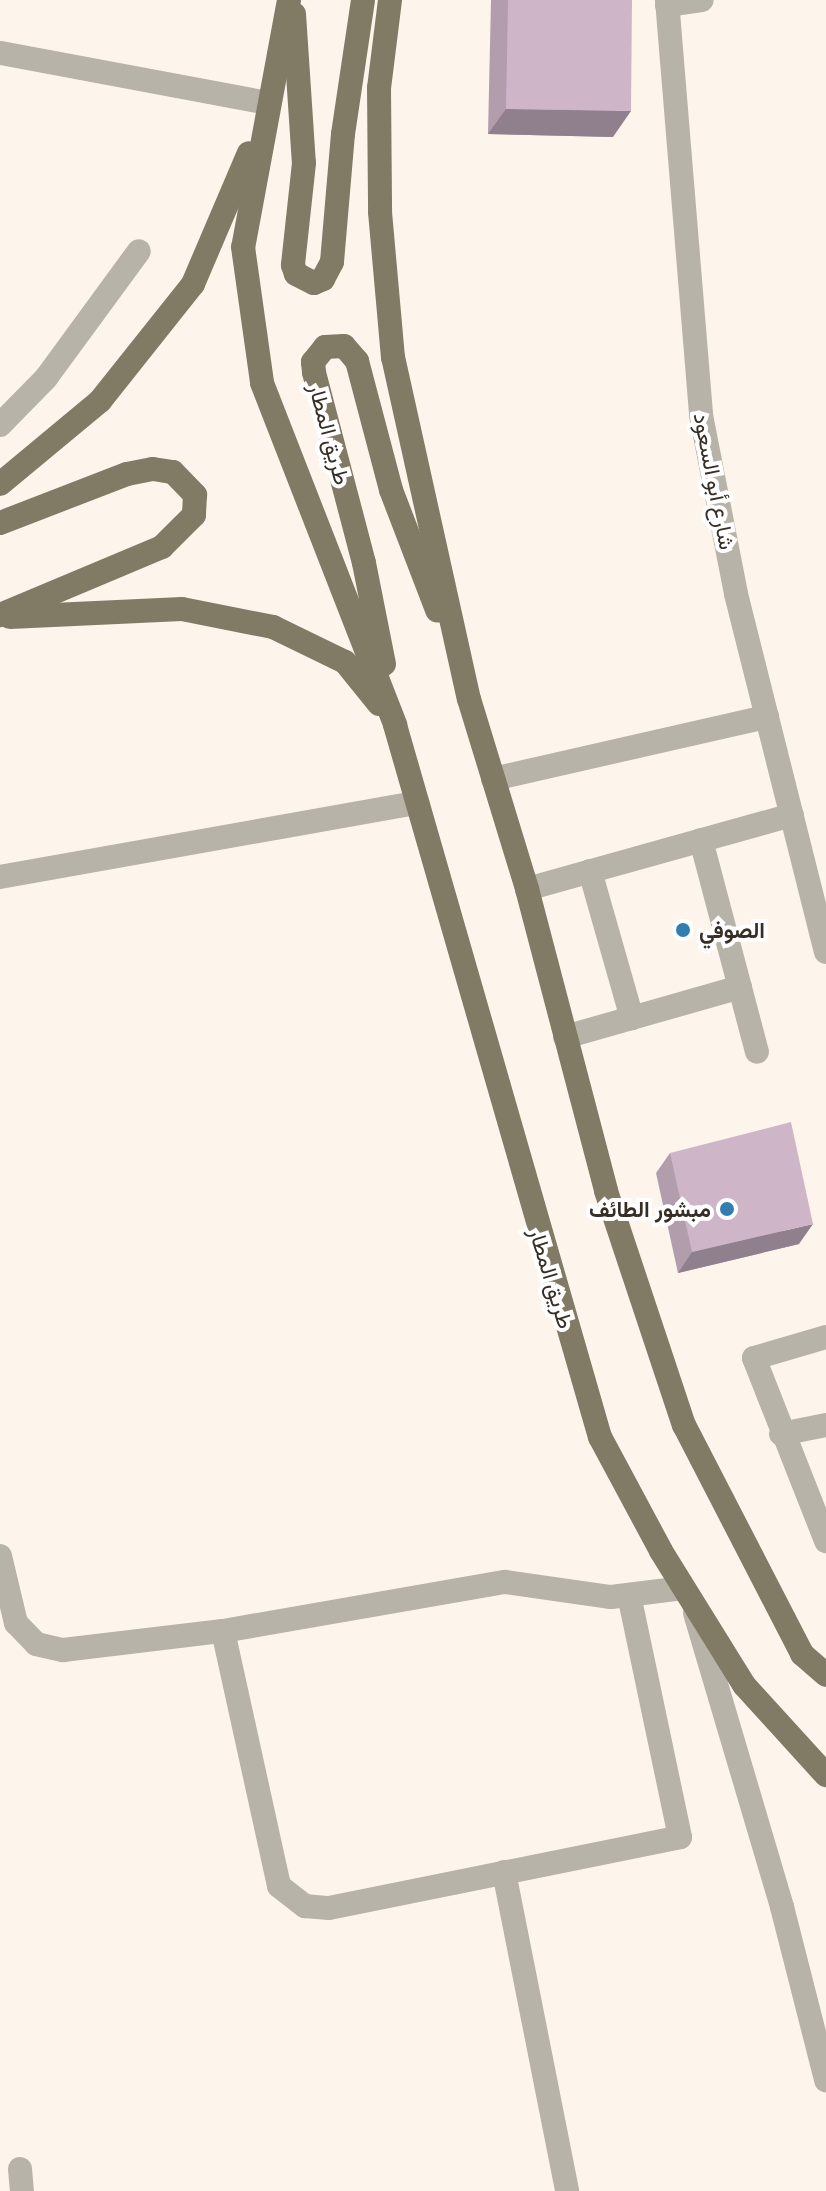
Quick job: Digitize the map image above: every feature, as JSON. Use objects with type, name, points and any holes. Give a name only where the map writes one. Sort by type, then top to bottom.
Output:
[{"type":"main road","name":"طريق المطار","points":[[291,0],[304,163],[293,265],[296,274],[314,283],[323,279],[332,262],[343,134],[363,0]]},
{"type":"main road","name":"طريق المطار","points":[[291,0],[266,108],[243,247],[262,383],[395,725]]},
{"type":"main road","name":"طريق المطار","points":[[390,0],[379,119],[380,212],[393,357],[469,699]]},
{"type":"main road","points":[[0,484],[100,401],[193,284],[266,108]]},
{"type":"main road","name":"طريق المطار","points":[[826,1675],[802,1654],[684,1425],[606,1191],[527,889],[469,699],[391,490],[357,361],[344,346],[325,347],[313,362],[314,372],[364,563],[395,725],[600,1437],[688,1597],[744,1685],[826,1775]]},
{"type":"main road","points":[[0,523],[127,474],[153,469],[173,472],[195,495],[194,515],[162,547],[0,616]]},
{"type":"main road","points":[[0,616],[182,609],[273,627],[345,662],[395,725]]},
{"type":"street","points":[[667,3],[702,0]]},
{"type":"street","name":"شارع أبو السعود","points":[[667,3],[701,415],[767,717],[826,952]]},
{"type":"street","points":[[1,53],[266,108]]},
{"type":"street","points":[[0,425],[46,378],[139,251]]},
{"type":"street","points":[[493,779],[767,717]]},
{"type":"street","points":[[0,877],[417,803]]},
{"type":"street","points":[[527,889],[792,815]]},
{"type":"street","points":[[701,840],[757,1052]]},
{"type":"street","points":[[590,871],[632,1018]]},
{"type":"street","points":[[565,1037],[740,987]]},
{"type":"street","points":[[826,1337],[754,1358],[781,1434],[826,1541]]},
{"type":"street","points":[[781,1434],[826,1425]]},
{"type":"street","points":[[0,1556],[16,1623],[36,1644],[63,1650],[223,1631],[505,1582],[611,1597],[688,1597],[782,1907],[826,2080]]},
{"type":"street","points":[[223,1631],[279,1886],[305,1906],[329,1908],[680,1837],[629,1595]]},
{"type":"street","points":[[504,1872],[567,2191]]},
{"type":"building","points":[[508,0],[632,0],[631,111],[506,109]]},
{"type":"building","name":"مبشور الطائف","points":[[791,1122],[813,1224],[692,1252],[670,1153]]},
{"type":"place","name":"الصوفي","points":[[683,930]]},
{"type":"place","name":"مبشور الطائف","points":[[727,1209]]}]
